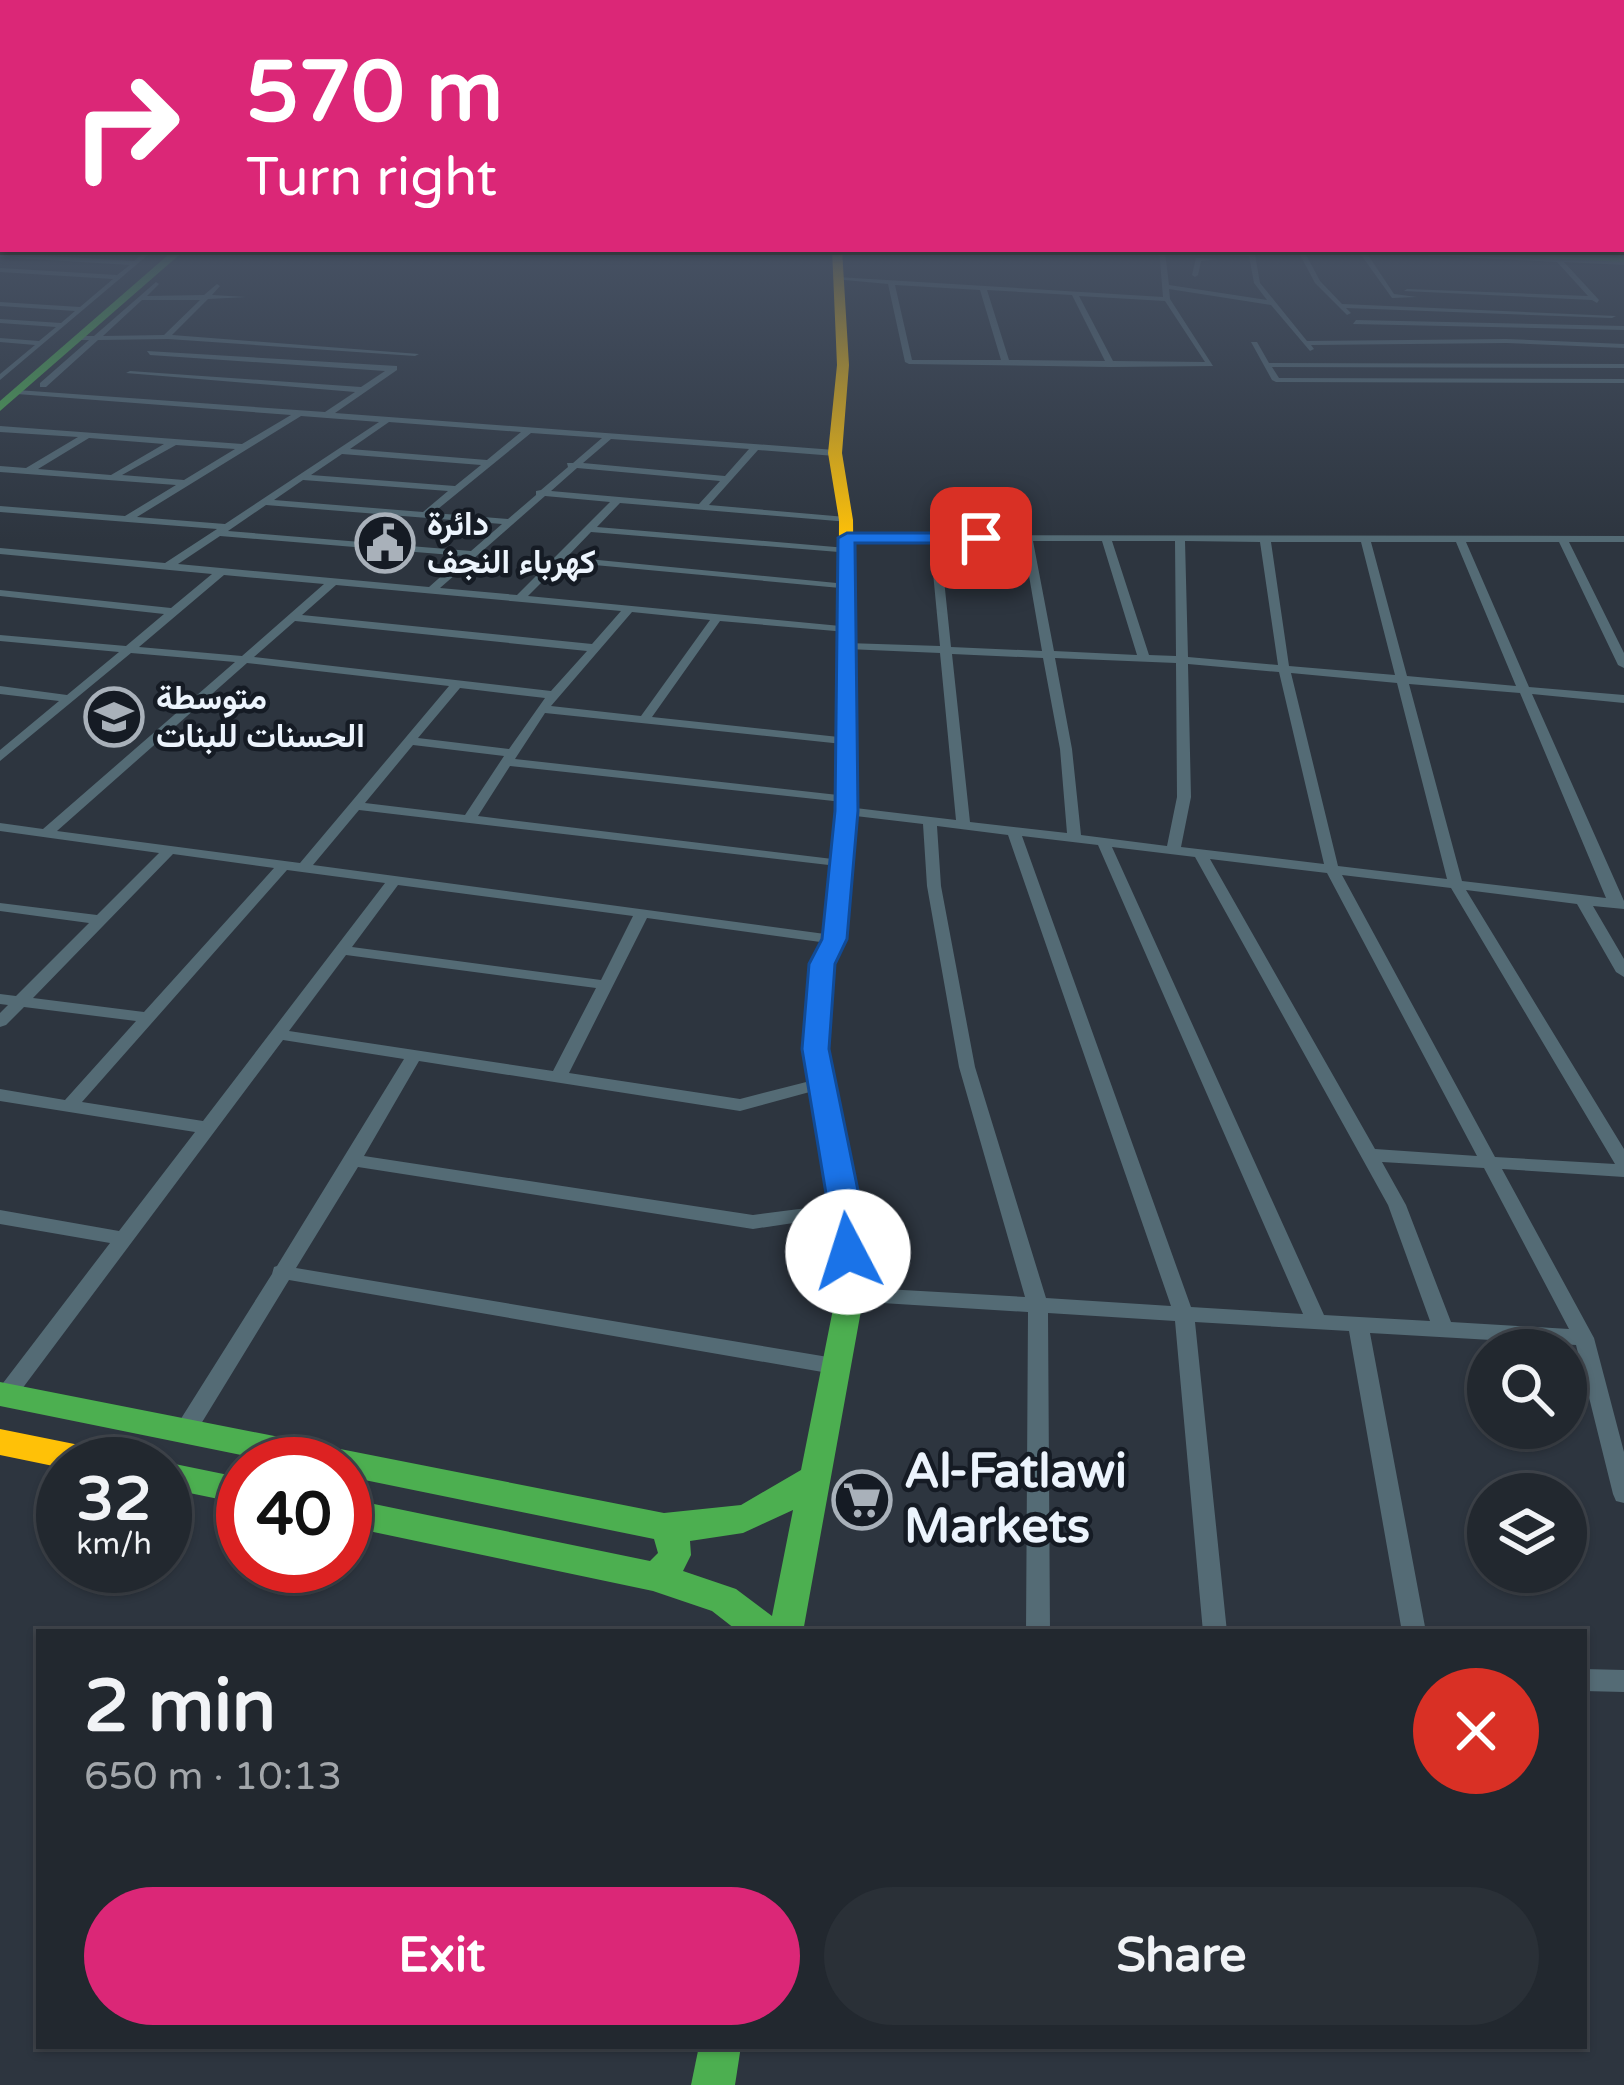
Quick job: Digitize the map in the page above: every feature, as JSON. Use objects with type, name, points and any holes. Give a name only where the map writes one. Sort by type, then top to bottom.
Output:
[{"type":"main road","points":[[3,387],[53,345]]},
{"type":"main road","points":[[3,387],[62,345]]},
{"type":"main road","points":[[787,1629],[850,1294],[847,1210],[816,1049],[822,964],[835,939],[847,806],[846,536],[835,454],[842,345]]},
{"type":"main road","points":[[3,1394],[664,1527],[727,1528],[770,1513],[812,1479]]},
{"type":"main road","points":[[0,1442],[36,1449]]},
{"type":"main road","points":[[372,1519],[653,1576],[724,1600],[761,1629]]},
{"type":"main road","points":[[653,1576],[669,1567],[678,1552],[676,1538],[664,1527]]},
{"type":"main road","points":[[713,2085],[719,2049]]},
{"type":"street","points":[[38,345],[3,387],[104,399],[835,454]]},
{"type":"street","points":[[44,385],[71,345]]},
{"type":"street","points":[[104,399],[158,345]]},
{"type":"street","points":[[295,345],[415,353],[326,416]]},
{"type":"street","points":[[902,345],[905,360],[1210,364],[1198,345]]},
{"type":"street","points":[[1000,345],[1006,364]]},
{"type":"street","points":[[1101,345],[1111,365]]},
{"type":"street","points":[[1255,345],[1276,380],[1624,381]]},
{"type":"street","points":[[1308,345],[1320,366]]},
{"type":"street","points":[[1510,345],[1527,364]]},
{"type":"street","points":[[150,353],[392,369]]},
{"type":"street","points":[[0,356],[24,358]]},
{"type":"street","points":[[1268,365],[1624,365]]},
{"type":"street","points":[[130,374],[362,390]]},
{"type":"street","points":[[127,519],[298,414]]},
{"type":"street","points":[[168,566],[386,421]]},
{"type":"street","points":[[0,430],[243,447]]},
{"type":"street","points":[[425,515],[528,431]]},
{"type":"street","points":[[28,471],[87,436]]},
{"type":"street","points":[[432,590],[607,437]]},
{"type":"street","points":[[112,477],[174,442]]},
{"type":"street","points":[[702,507],[754,448]]},
{"type":"street","points":[[337,451],[488,464]]},
{"type":"street","points":[[570,465],[726,479]]},
{"type":"street","points":[[0,469],[185,483]]},
{"type":"street","points":[[299,477],[456,490]]},
{"type":"street","points":[[538,493],[702,507],[846,536]]},
{"type":"street","points":[[520,598],[618,500]]},
{"type":"street","points":[[262,502],[507,522]]},
{"type":"street","points":[[0,509],[472,554]]},
{"type":"street","points":[[589,529],[935,538],[1624,538]]},
{"type":"street","points":[[935,538],[963,825]]},
{"type":"street","points":[[1028,538],[1066,748],[1074,839]]},
{"type":"street","points":[[1106,538],[1144,658]]},
{"type":"street","points":[[1173,851],[1184,797],[1180,538]]},
{"type":"street","points":[[1264,538],[1284,669],[1333,870],[1579,1329]]},
{"type":"street","points":[[1365,538],[1456,885],[1624,1167]]},
{"type":"street","points":[[1459,538],[1620,905]]},
{"type":"street","points":[[1563,538],[1624,665]]},
{"type":"street","points":[[0,551],[718,616],[947,650],[1182,660],[1624,699]]},
{"type":"street","points":[[559,559],[847,587]]},
{"type":"street","points":[[0,758],[223,571]]},
{"type":"street","points":[[46,833],[334,581]]},
{"type":"street","points":[[3,596],[176,612]]},
{"type":"street","points":[[470,819],[542,709],[630,608]]},
{"type":"street","points":[[644,720],[718,616]]},
{"type":"street","points":[[291,617],[596,648]]},
{"type":"street","points":[[0,638],[241,659],[554,695]]},
{"type":"street","points":[[304,867],[457,684]]},
{"type":"street","points":[[0,690],[70,699]]},
{"type":"street","points":[[542,709],[848,742]]},
{"type":"street","points":[[409,741],[930,821],[1620,905]]},
{"type":"street","points":[[357,806],[842,864]]},
{"type":"street","points":[[930,821],[934,886],[968,1067],[1038,1306],[1038,1629]]},
{"type":"street","points":[[0,827],[835,939]]},
{"type":"street","points":[[1014,832],[1184,1314],[1215,1629]]},
{"type":"street","points":[[1103,842],[1317,1322]]},
{"type":"street","points":[[0,1022],[170,850]]},
{"type":"street","points":[[1200,854],[1396,1204],[1443,1329]]},
{"type":"street","points":[[69,1106],[284,865]]},
{"type":"street","points":[[3,1394],[395,879]]},
{"type":"street","points":[[1582,900],[1624,972]]},
{"type":"street","points":[[0,907],[101,920]]},
{"type":"street","points":[[559,1076],[643,912]]},
{"type":"street","points":[[342,950],[606,985]]},
{"type":"street","points":[[0,999],[147,1017]]},
{"type":"street","points":[[278,1034],[740,1105],[822,1082]]},
{"type":"street","points":[[185,1431],[281,1272],[356,1161],[416,1054]]},
{"type":"street","points":[[0,1095],[208,1128]]},
{"type":"street","points":[[1370,1155],[1624,1167]]},
{"type":"street","points":[[356,1161],[753,1222],[847,1210]]},
{"type":"street","points":[[0,1217],[124,1239]]},
{"type":"street","points":[[281,1272],[834,1366]]},
{"type":"street","points":[[850,1294],[1467,1331]]},
{"type":"street","points":[[1358,1324],[1413,1629]]},
{"type":"street","points":[[1587,1350],[1624,1494]]},
{"type":"street","points":[[1587,1680],[1624,1681]]},
{"type":"traffic: fast","points":[[0,407],[71,345]]},
{"type":"traffic: fast","points":[[787,1629],[850,1294],[846,1209],[816,1049],[822,965],[835,939],[847,767]]},
{"type":"traffic: fast","points":[[0,1394],[664,1527],[743,1519],[812,1479]]},
{"type":"traffic: fast","points":[[192,1481],[216,1485]]},
{"type":"traffic: fast","points":[[372,1518],[653,1576],[724,1600],[761,1629]]},
{"type":"traffic: fast","points":[[653,1576],[675,1555],[674,1541],[664,1527]]},
{"type":"traffic: fast","points":[[713,2085],[719,2049]]},
{"type":"traffic: slow","points":[[842,345],[835,453],[846,520],[847,767]]},
{"type":"traffic: slow","points":[[0,1442],[36,1449]]},
{"type":"place","name":"دائرة كهرباء النجف","points":[[385,543]]},
{"type":"place","name":"متوسطة الحسنات للبنات","points":[[114,717]]},
{"type":"place","name":"Al-Fatlawi Markets","points":[[862,1500]]},
{"type":"route","points":[[848,1252],[847,1210],[816,1049],[822,964],[835,939],[847,811],[847,538],[981,538]]}]
